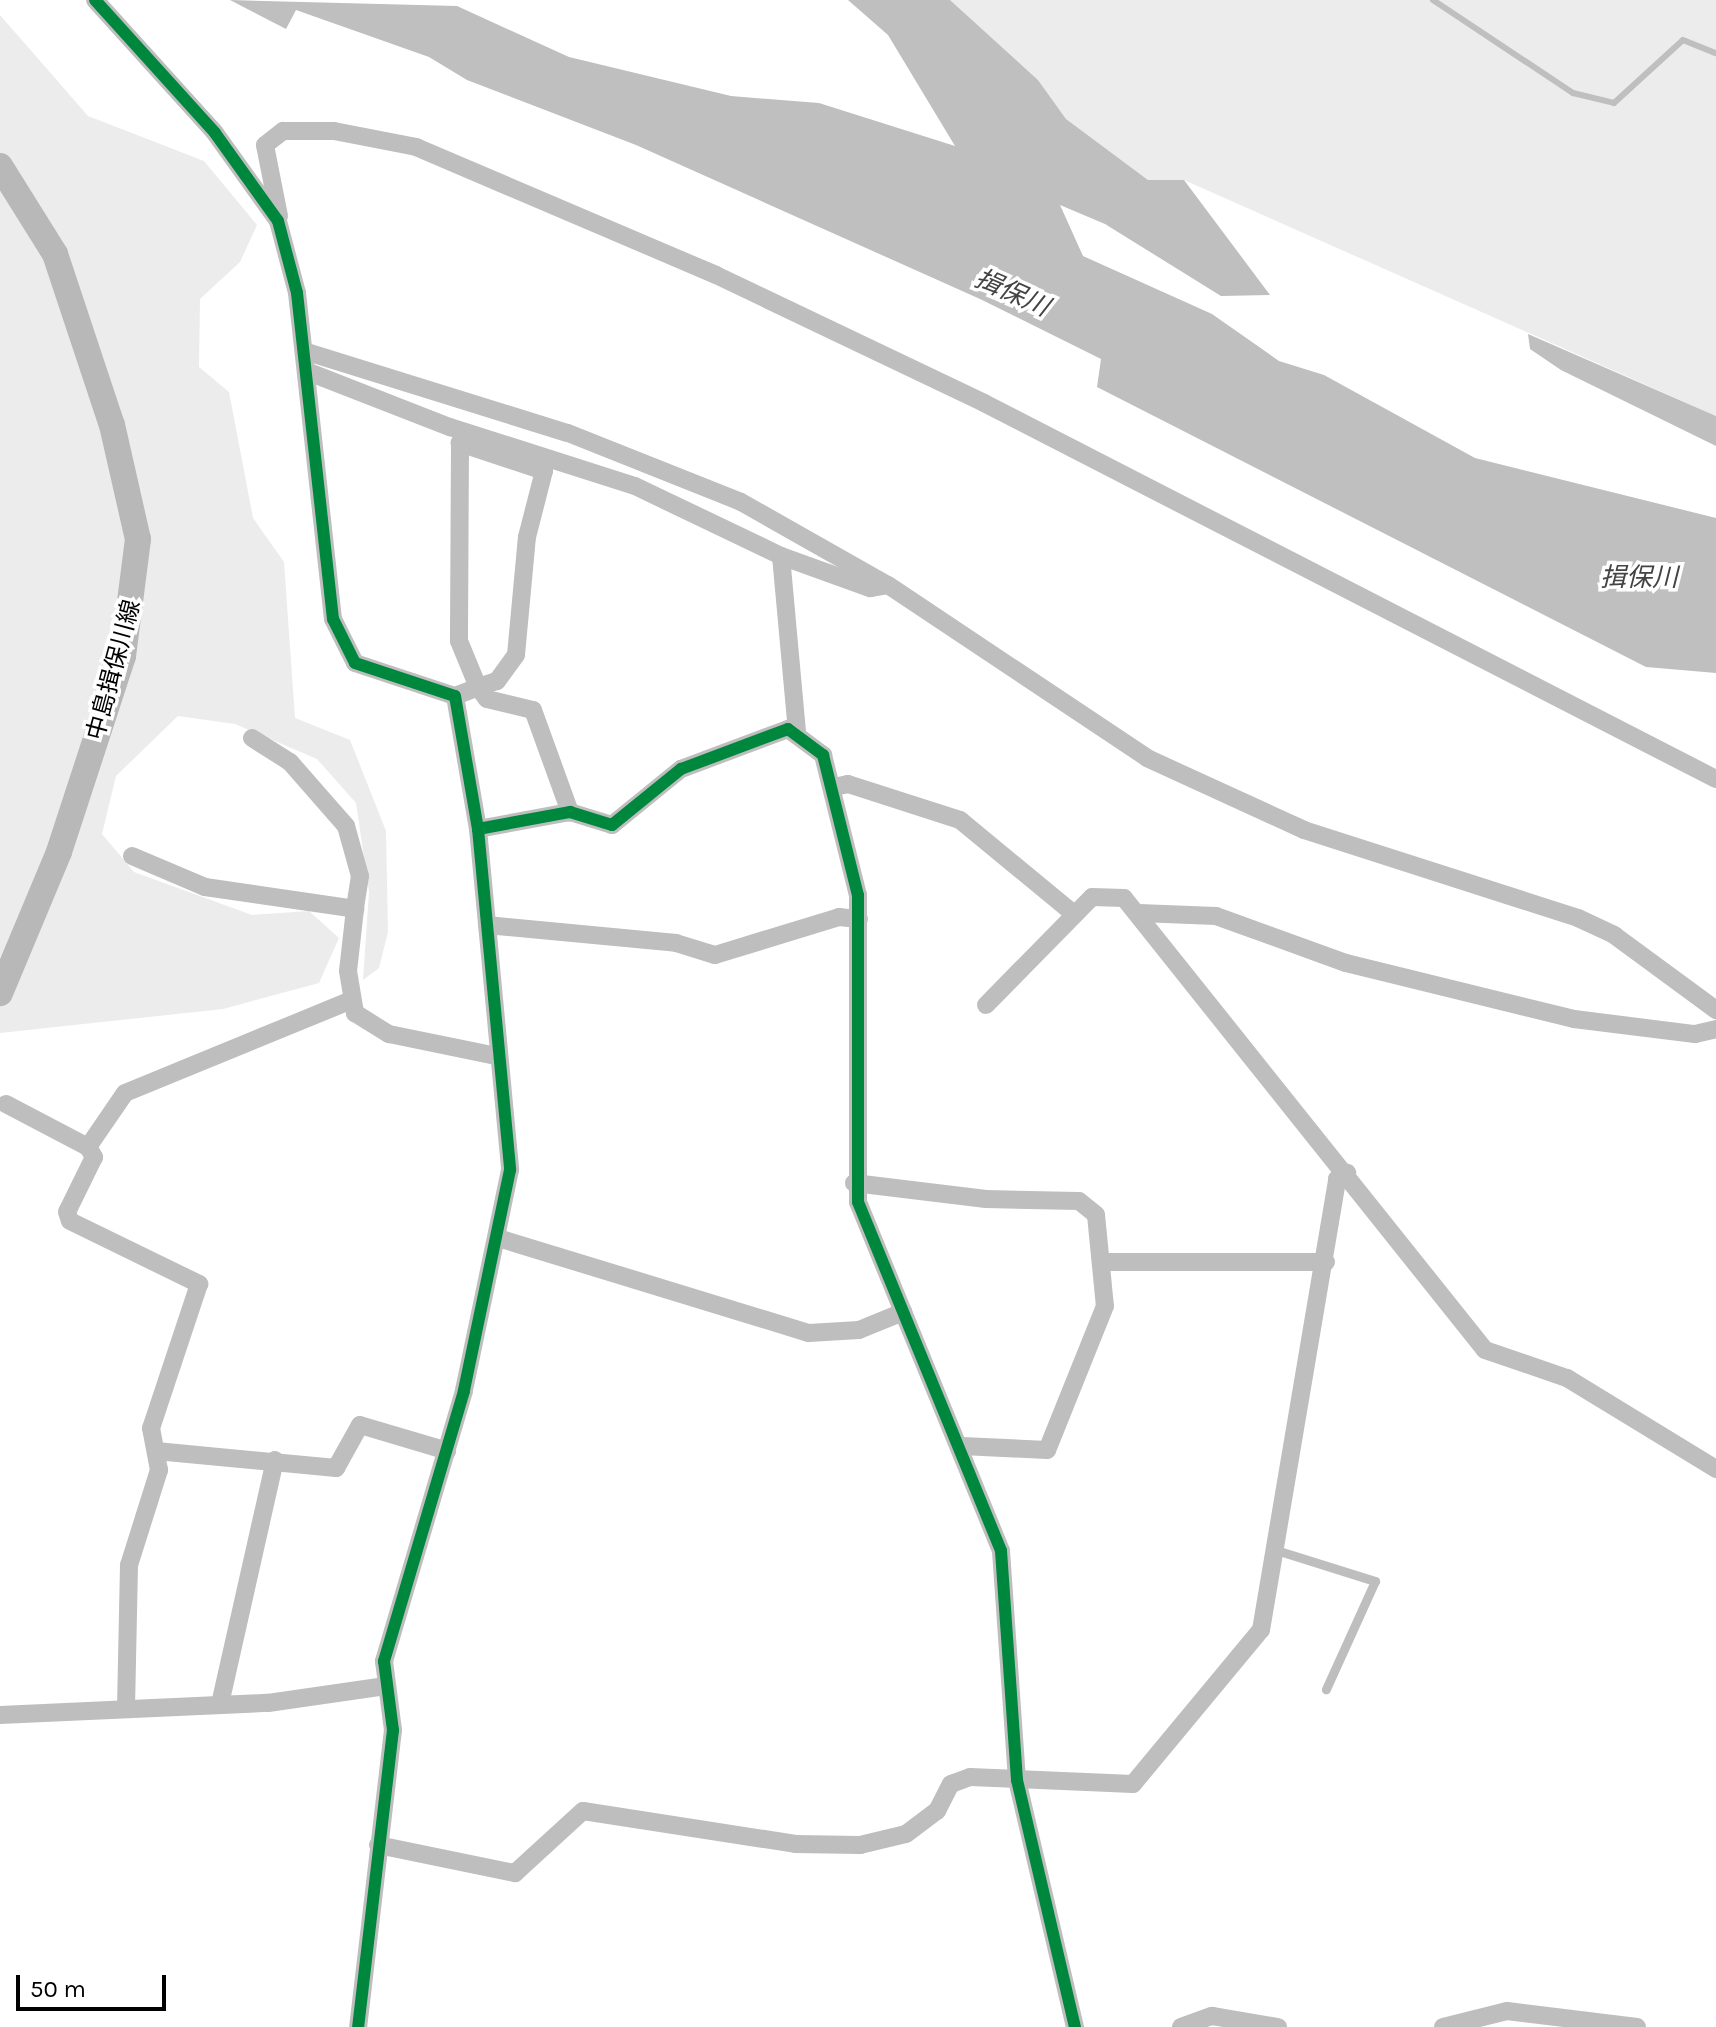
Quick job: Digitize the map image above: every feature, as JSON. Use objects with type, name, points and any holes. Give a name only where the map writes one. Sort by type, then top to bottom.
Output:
[{"type":"main road","name":"中島揖保川線","points":[[0,166],[55,254],[112,425],[138,539],[123,656],[59,852],[0,993]]},
{"type":"street","points":[[95,0],[215,133],[278,221],[291,257],[329,587],[343,646],[372,673],[436,685],[455,696]]},
{"type":"street","points":[[278,221],[282,207],[265,145],[283,131],[334,131],[416,147],[716,275],[928,376],[1716,779]]},
{"type":"street","points":[[304,351],[335,355],[632,456],[741,502],[888,585],[1147,758],[1304,830],[1578,918],[1614,935],[1716,1010]]},
{"type":"street","points":[[306,371],[450,427],[635,486],[781,556],[870,588],[888,585]]},
{"type":"street","points":[[455,696],[478,687],[497,681],[516,655],[527,537],[544,471],[460,443],[459,641],[478,687],[487,699],[533,710],[570,812]]},
{"type":"street","points":[[781,556],[797,731],[823,755],[834,787],[859,919],[854,1183],[903,1312],[962,1446],[1006,1572],[1017,1780],[1075,2027]]},
{"type":"street","points":[[358,2027],[393,1730],[384,1661],[447,1451],[498,1238],[510,1170],[496,1056],[478,829],[455,696]]},
{"type":"street","points":[[478,829],[570,812],[612,825],[681,769],[736,743],[797,731]]},
{"type":"street","points":[[252,738],[290,762],[346,826],[358,861],[349,1001],[369,1026],[389,1034],[496,1056]]},
{"type":"street","points":[[834,787],[848,784],[960,820],[1073,913]]},
{"type":"street","points":[[132,856],[205,887],[355,909]]},
{"type":"street","points":[[986,1005],[1073,913],[1108,893],[1139,913],[1485,1350],[1567,1378],[1716,1469]]},
{"type":"street","points":[[1139,913],[1216,916],[1346,963],[1574,1019],[1695,1034],[1716,1029]]},
{"type":"street","points":[[487,925],[676,943],[715,955],[839,917],[859,919]]},
{"type":"street","points":[[88,1147],[125,1093],[349,1001]]},
{"type":"street","points":[[6,1104],[88,1147],[94,1157],[67,1212],[70,1221],[199,1284],[151,1428],[159,1470],[129,1565],[126,1708]]},
{"type":"street","points":[[378,1845],[515,1873],[561,1825],[598,1810],[795,1844],[860,1845],[906,1834],[937,1811],[951,1784],[970,1777],[1133,1784],[1249,1651],[1261,1630],[1326,1262],[1337,1179],[1347,1173]]},
{"type":"street","points":[[854,1183],[986,1199],[1079,1201],[1096,1215],[1105,1306],[1047,1450],[962,1446]]},
{"type":"street","points":[[498,1238],[809,1333],[859,1330],[903,1312]]},
{"type":"street","points":[[1102,1262],[1326,1262]]},
{"type":"street","points":[[156,1451],[336,1468],[360,1425],[447,1451]]},
{"type":"street","points":[[220,1704],[275,1460]]},
{"type":"street","points":[[0,1715],[220,1704],[386,1686]]},
{"type":"street","points":[[1443,2027],[1507,2011],[1637,2027]]},
{"type":"street","points":[[1181,2027],[1212,2016],[1278,2027]]},
{"type":"lane","points":[[1276,1550],[1375,1581],[1326,1689]]},
{"type":"shaded area","points":[[950,0],[1716,0],[1716,416],[1184,180],[1148,180],[1066,119],[1038,80]]},
{"type":"shaded area","points":[[0,15],[88,116],[204,161],[257,225],[240,262],[200,299],[199,367],[229,392],[253,518],[284,562],[295,718],[350,740],[386,831],[388,932],[379,968],[363,980],[369,892],[356,803],[317,759],[235,724],[178,716],[116,776],[102,834],[134,872],[252,915],[309,911],[339,938],[319,983],[223,1009],[0,1033]]},
{"type":"water","name":"揖保川","points":[[230,0],[457,6],[569,57],[731,96],[819,103],[955,146],[888,35],[848,0],[950,0],[1038,80],[1066,119],[1148,180],[1184,180],[1270,295],[1221,296],[1105,224],[1060,205],[1083,256],[1212,314],[1279,361],[1324,375],[1475,458],[1716,518],[1716,673],[1646,667],[1097,387],[1101,359],[980,299],[636,145],[467,80],[429,57],[296,10],[286,29]]},
{"type":"water","points":[[1528,334],[1716,416],[1716,446],[1561,370],[1530,349]]},
{"type":"waterway","points":[[1433,0],[1573,93],[1614,103],[1683,40],[1716,53]]},
{"type":"cycle path","points":[[95,0],[215,133],[278,221],[297,293],[333,619],[355,663],[455,696],[478,829],[510,1170],[464,1391],[384,1661],[393,1730],[358,2027]]},
{"type":"cycle path","points":[[478,829],[570,812],[612,825],[681,769],[788,729],[823,755],[858,895],[858,1202],[1001,1551],[1017,1780],[1075,2027]]}]
